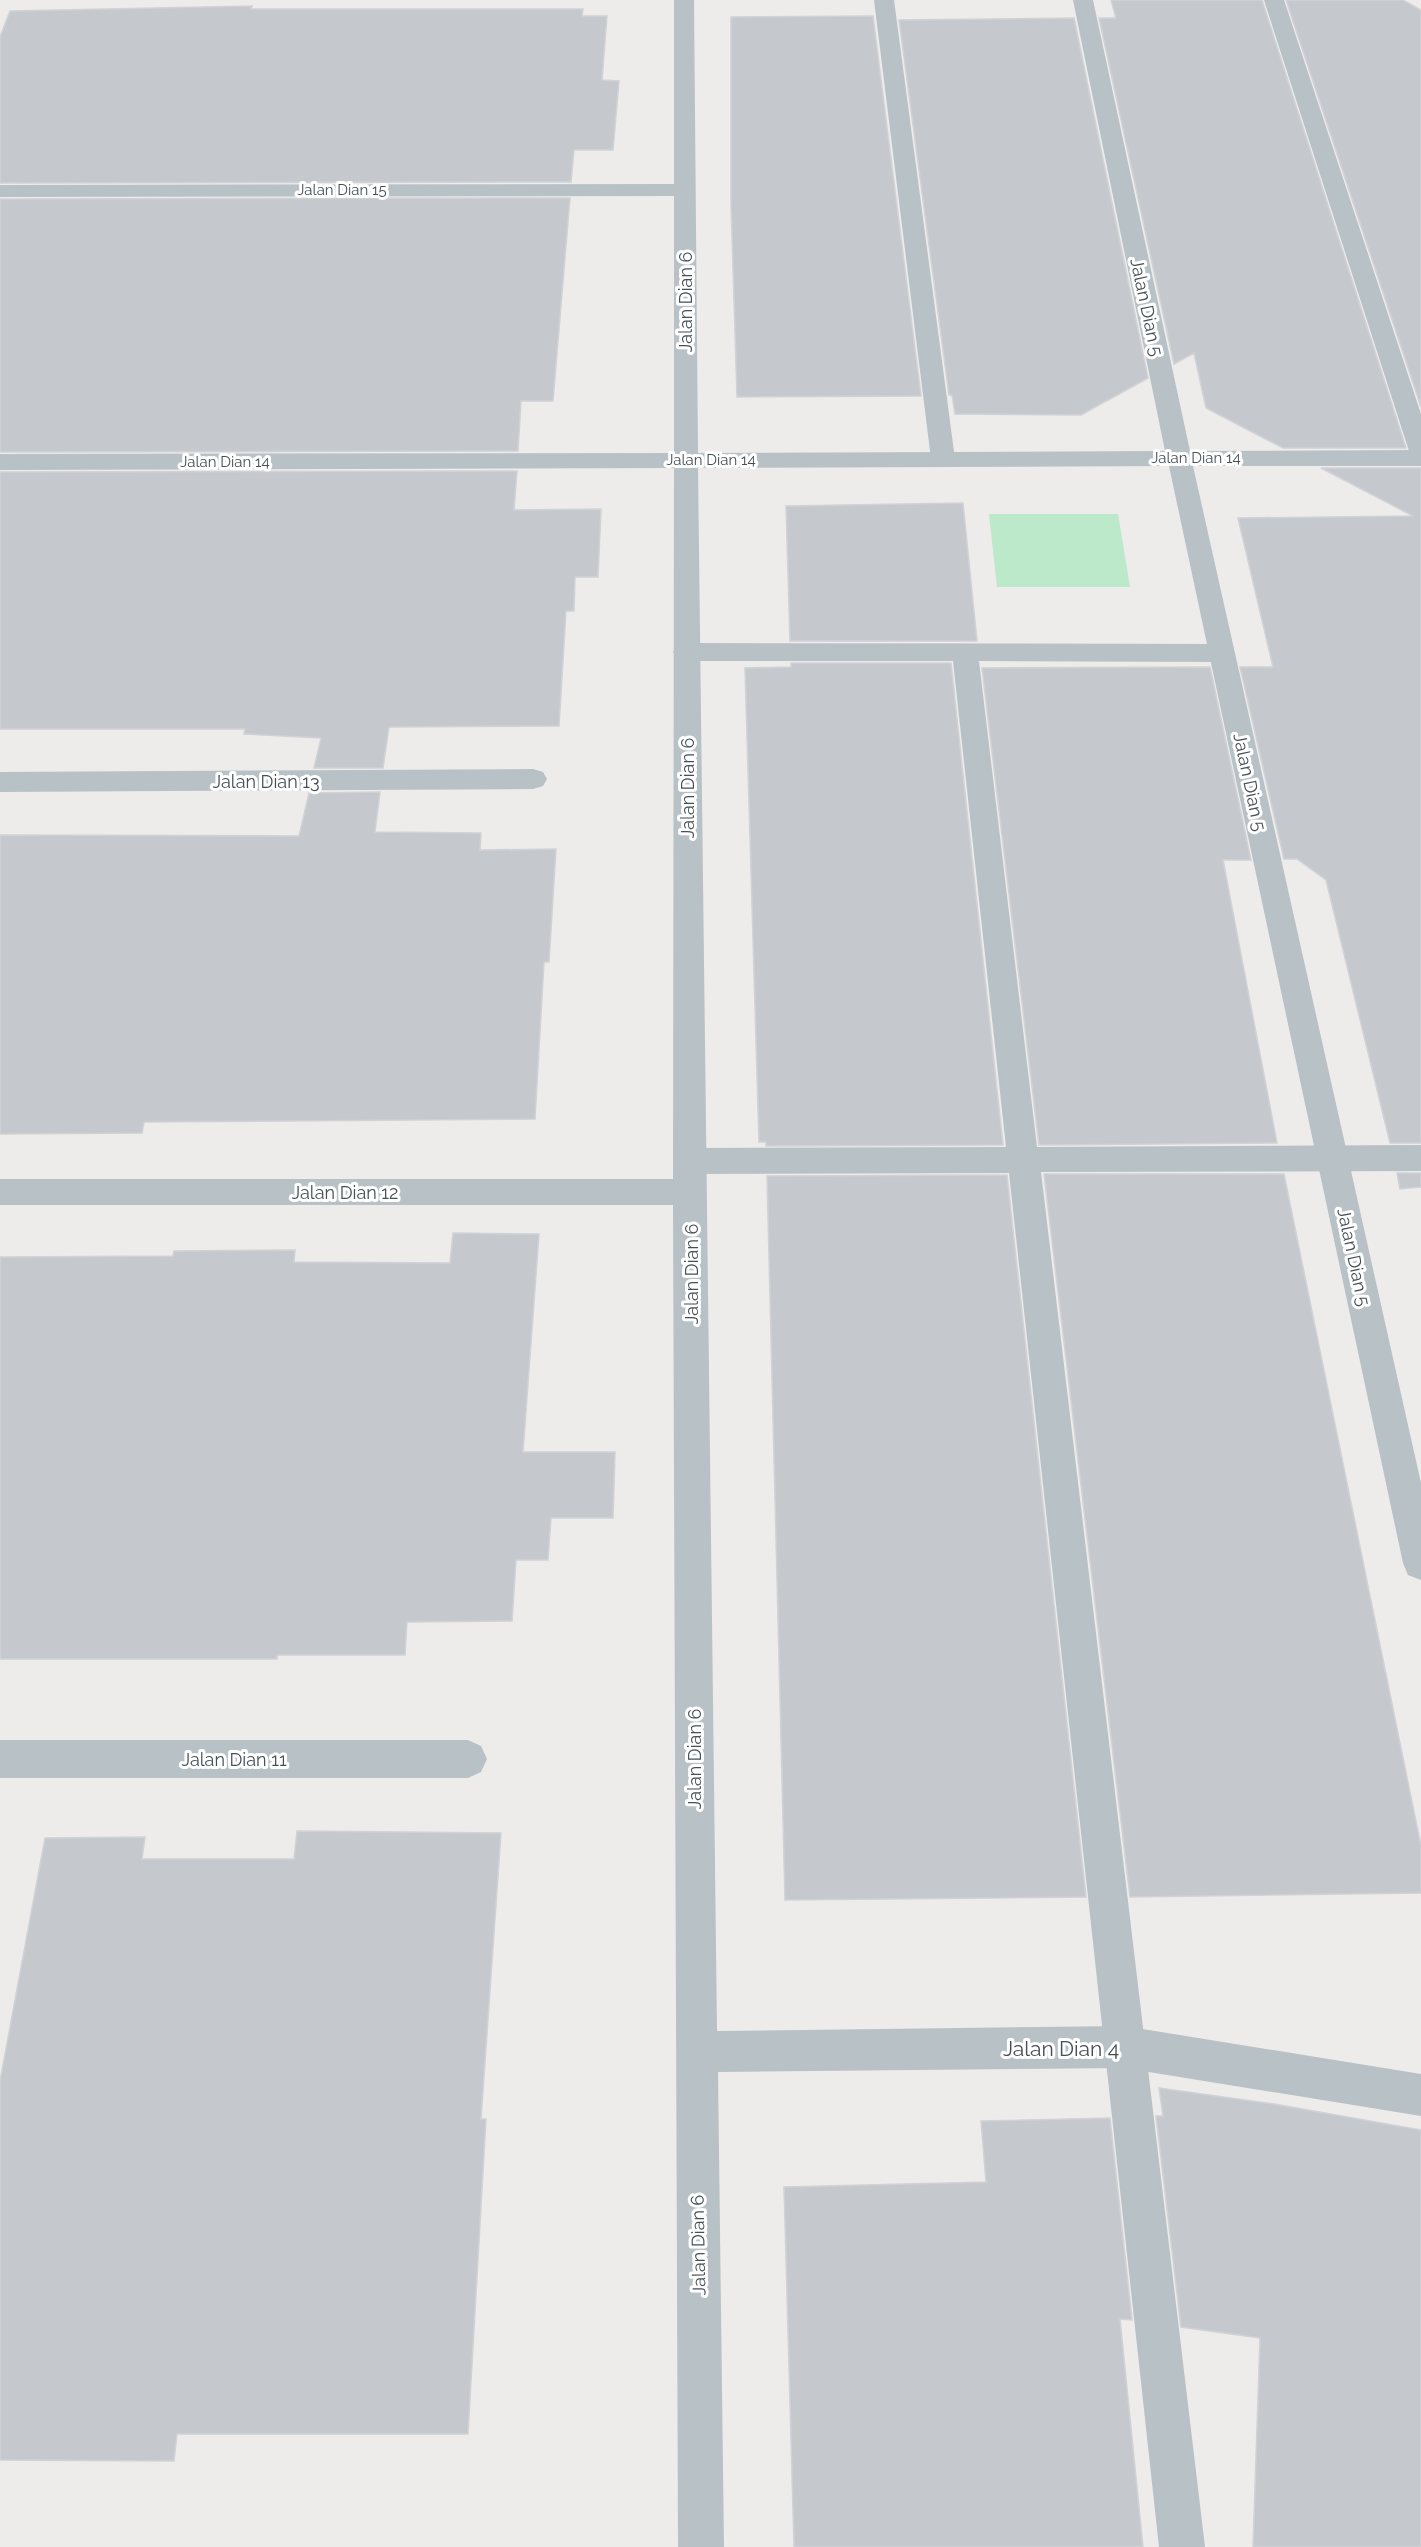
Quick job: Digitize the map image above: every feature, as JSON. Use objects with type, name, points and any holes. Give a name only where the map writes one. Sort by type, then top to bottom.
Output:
[{"type":"street","name":"Jalan Dian 6","points":[[684,0],[689,1161],[701,2547]]},
{"type":"street","points":[[884,0],[943,459]]},
{"type":"street","name":"Jalan Dian 5","points":[[1083,0],[1179,458],[1421,1563]]},
{"type":"street","points":[[1274,0],[1421,451]]},
{"type":"street","name":"Jalan Dian 15","points":[[0,191],[685,190]]},
{"type":"street","name":"Jalan Dian 14","points":[[0,462],[1421,458]]},
{"type":"street","points":[[686,652],[1222,653]]},
{"type":"street","points":[[965,652],[1182,2547]]},
{"type":"street","name":"Jalan Dian 13","points":[[0,782],[533,779]]},
{"type":"street","points":[[689,1161],[1421,1158]]},
{"type":"street","name":"Jalan Dian 12","points":[[0,1192],[690,1192]]},
{"type":"street","name":"Jalan Dian 11","points":[[0,1760],[468,1759]]},
{"type":"street","name":"Jalan Dian 4","points":[[696,2052],[1124,2047],[1421,2095]]},
{"type":"green space","points":[[989,514],[1118,514],[1130,587],[997,587]]},
{"type":"building","points":[[1111,0],[1262,0],[1406,448],[1283,448],[1206,408],[1194,353],[1174,364],[1099,18],[1116,18]]},
{"type":"building","points":[[1286,0],[1403,0],[1421,10],[1421,407]]},
{"type":"building","points":[[252,6],[251,9],[583,9],[582,16],[607,16],[602,80],[619,81],[613,150],[574,150],[571,182],[0,183],[0,37],[10,11]]},
{"type":"building","points":[[873,16],[921,396],[737,397],[731,203],[731,17]]},
{"type":"building","points":[[1074,18],[1148,378],[1081,415],[955,414],[952,395],[949,395],[899,20]]},
{"type":"building","points":[[570,198],[553,401],[521,401],[518,451],[0,452],[0,199]]},
{"type":"building","points":[[1321,468],[1421,468],[1421,1143],[1390,1143],[1326,880],[1297,859],[1284,859],[1240,667],[1273,667],[1238,518],[1413,516]]},
{"type":"building","points":[[517,471],[514,510],[601,509],[598,577],[575,577],[574,611],[566,611],[559,726],[389,727],[383,768],[314,768],[321,738],[244,734],[245,729],[0,729],[0,472]]},
{"type":"building","points":[[963,503],[977,641],[790,641],[786,506]]},
{"type":"building","points":[[791,663],[951,663],[1003,1145],[766,1146],[766,1142],[759,1142],[745,668],[791,667]]},
{"type":"building","points":[[1210,667],[1251,860],[1223,860],[1277,1143],[1039,1145],[982,668]]},
{"type":"building","points":[[380,792],[375,832],[481,833],[480,850],[556,849],[549,962],[544,962],[535,1119],[144,1122],[142,1133],[0,1134],[0,835],[299,836],[309,793]]},
{"type":"building","points":[[1397,1173],[1421,1173],[1421,1187],[1400,1189]]},
{"type":"building","points":[[1044,1174],[1284,1174],[1421,1846],[1421,1893],[1130,1897]]},
{"type":"building","points":[[1007,1175],[1086,1897],[785,1900],[767,1176]]},
{"type":"building","points":[[453,1233],[539,1234],[523,1452],[615,1452],[613,1518],[551,1518],[548,1560],[516,1560],[512,1621],[407,1622],[405,1655],[277,1655],[277,1659],[0,1659],[0,1257],[173,1256],[174,1251],[295,1250],[294,1262],[450,1263]]},
{"type":"building","points":[[297,1831],[501,1833],[481,2119],[486,2119],[468,2434],[177,2434],[174,2461],[0,2460],[0,2081],[45,1838],[145,1837],[142,1859],[294,1859]]},
{"type":"building","points":[[1159,2088],[1274,2104],[1421,2130],[1421,2547],[1253,2547],[1260,2338],[1181,2327],[1156,2116],[1163,2116]]},
{"type":"building","points":[[1110,2118],[1132,2320],[1120,2319],[1143,2547],[794,2547],[784,2187],[986,2182],[981,2121]]}]
